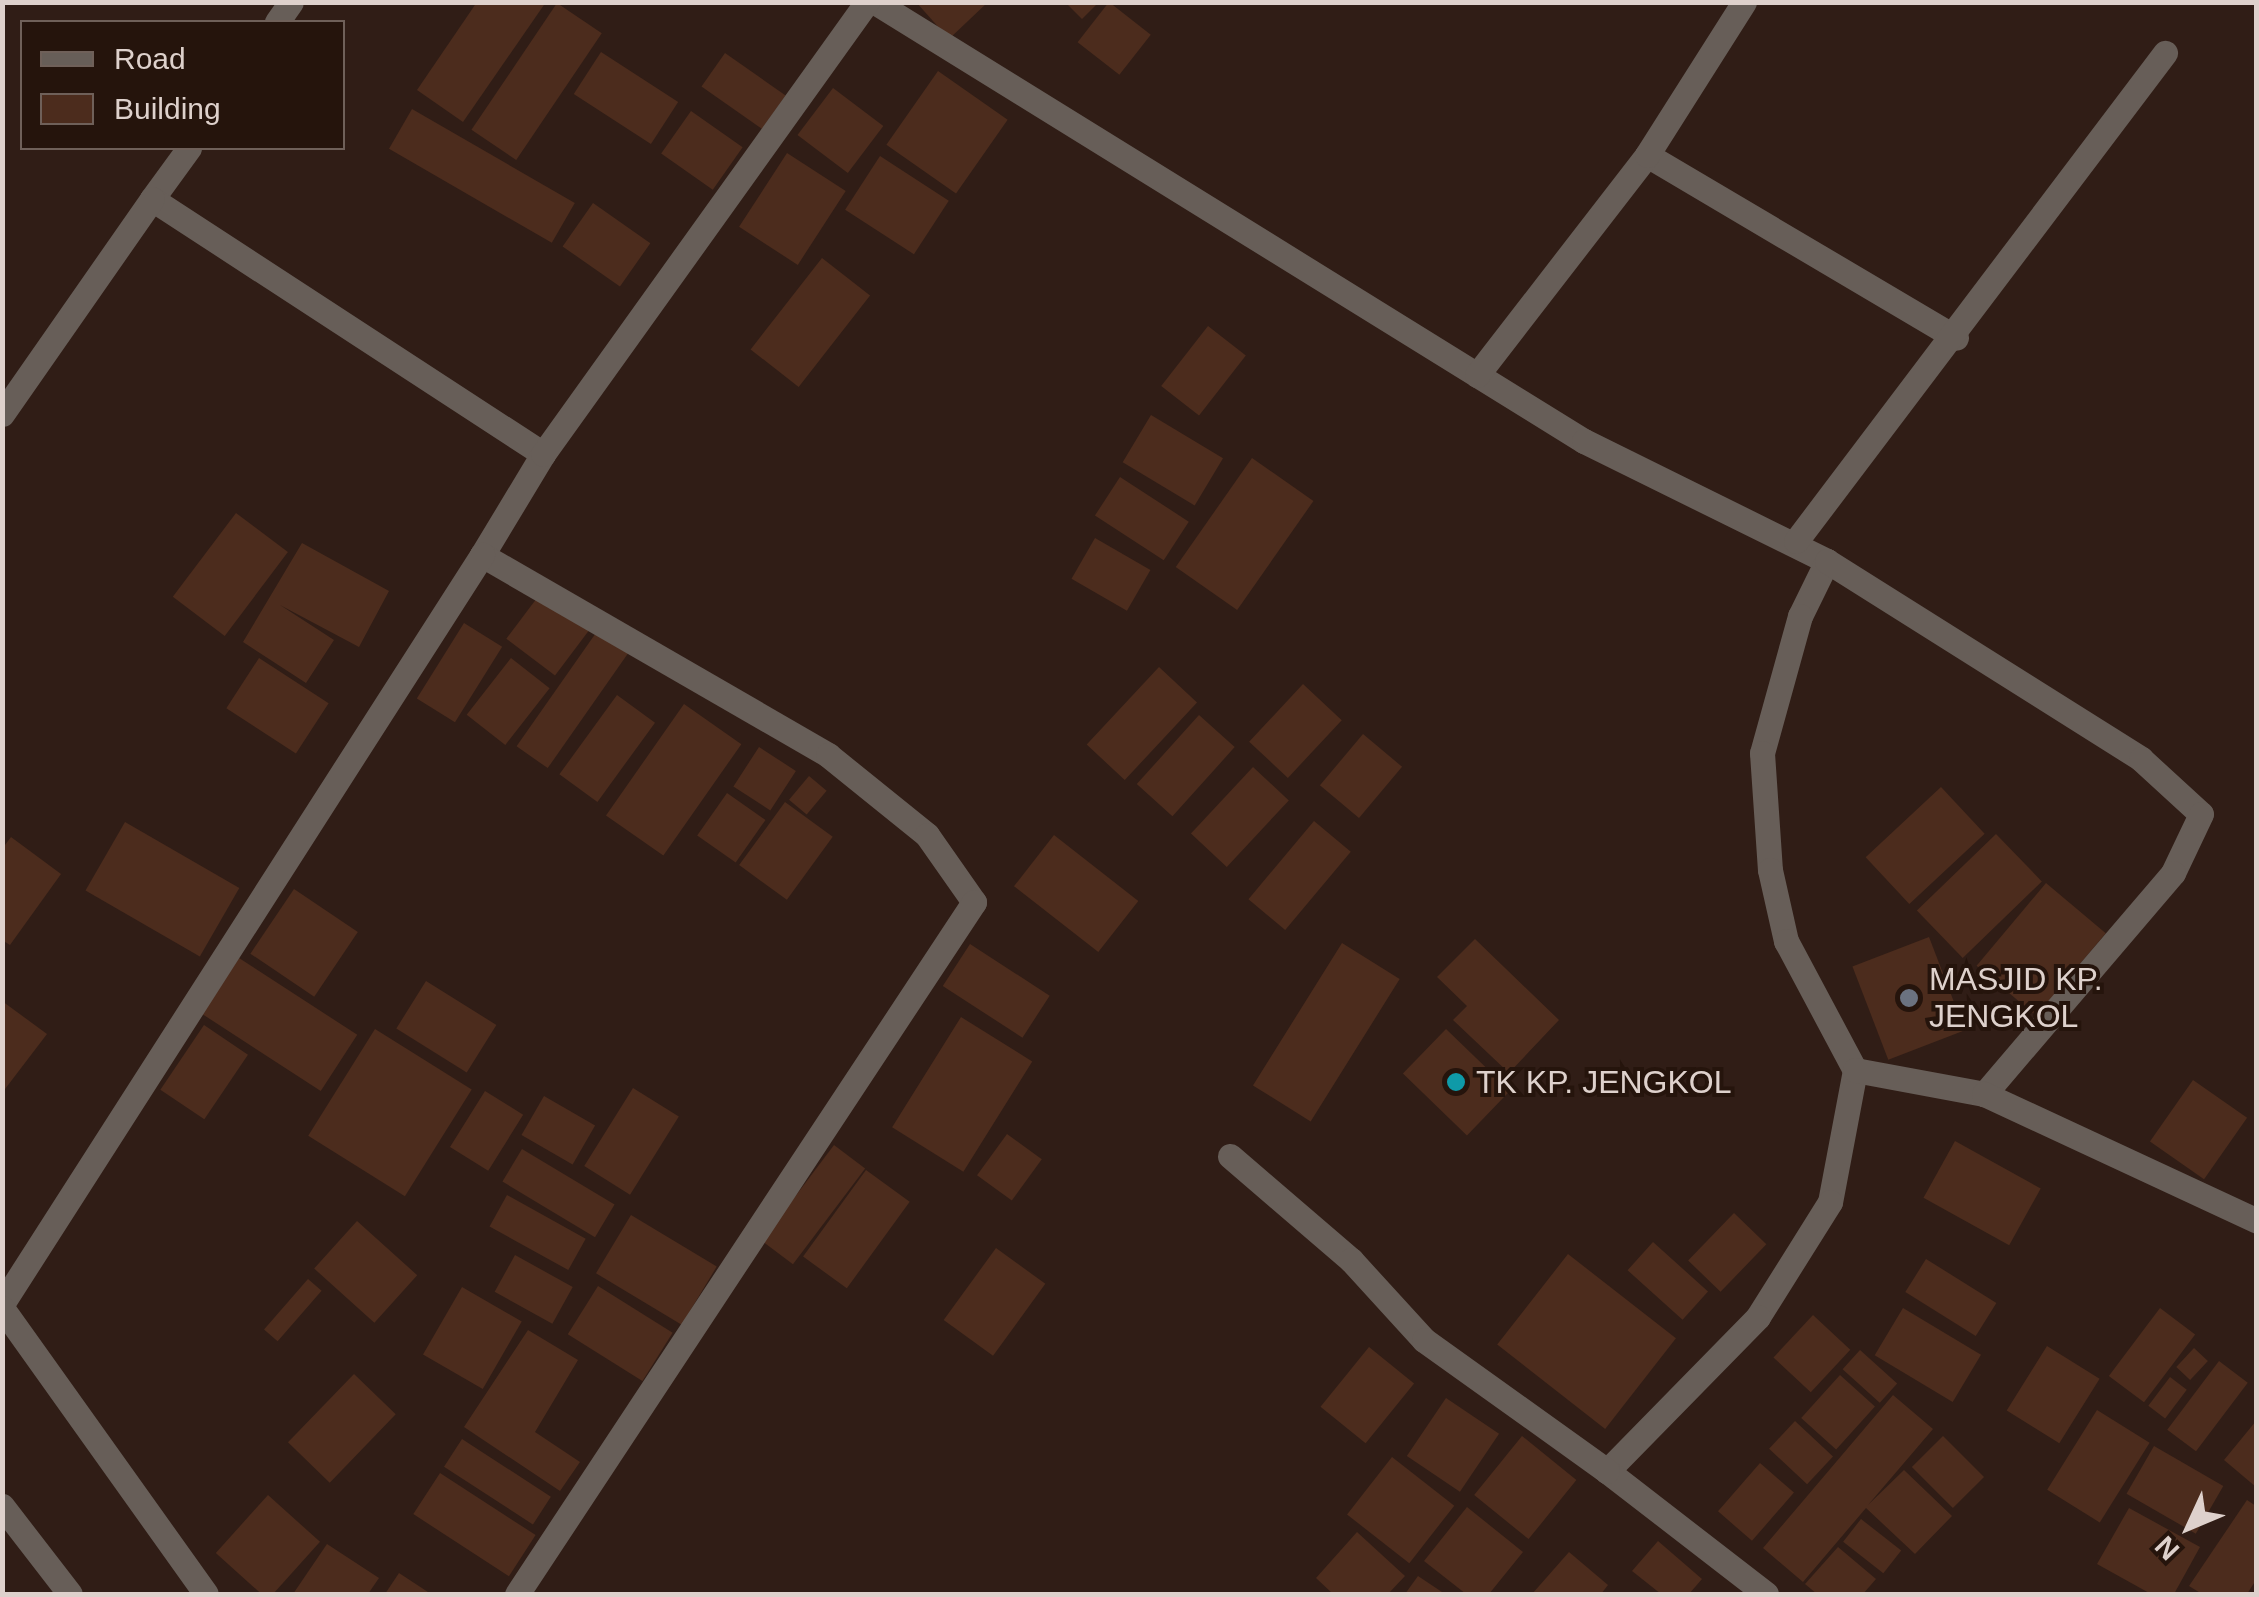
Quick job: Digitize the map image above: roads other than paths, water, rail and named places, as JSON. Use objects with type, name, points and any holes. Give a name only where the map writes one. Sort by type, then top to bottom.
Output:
[{"type":"street","points":[[206,1594],[2,1306],[543,454],[867,2]]},
{"type":"street","points":[[875,2],[1584,441],[1796,541],[2141,759],[2202,814],[2174,872],[1984,1094]]},
{"type":"street","points":[[1476,375],[1646,155],[1744,2]]},
{"type":"street","points":[[1796,541],[1956,338],[2165,53]]},
{"type":"street","points":[[2,414],[188,150]]},
{"type":"street","points":[[1646,155],[1956,338]]},
{"type":"street","points":[[152,199],[543,454]]},
{"type":"street","points":[[482,554],[828,755],[927,835],[974,902],[518,1594]]},
{"type":"street","points":[[1607,1471],[1758,1317],[1807,1250],[1830,1202],[1855,1070],[1786,940],[1770,870],[1762,753],[1800,616],[1827,561]]},
{"type":"street","points":[[1855,1070],[1984,1094],[2256,1220]]},
{"type":"street","points":[[1230,1156],[1351,1260],[1424,1340],[1607,1471],[1766,1594]]},
{"type":"street","points":[[2,1506],[70,1594]]},
{"type":"place","name":"MASJID KP. JENGKOL","points":[[1909,998]]},
{"type":"place","name":"TK KP. JENGKOL","points":[[1456,1082]]}]
